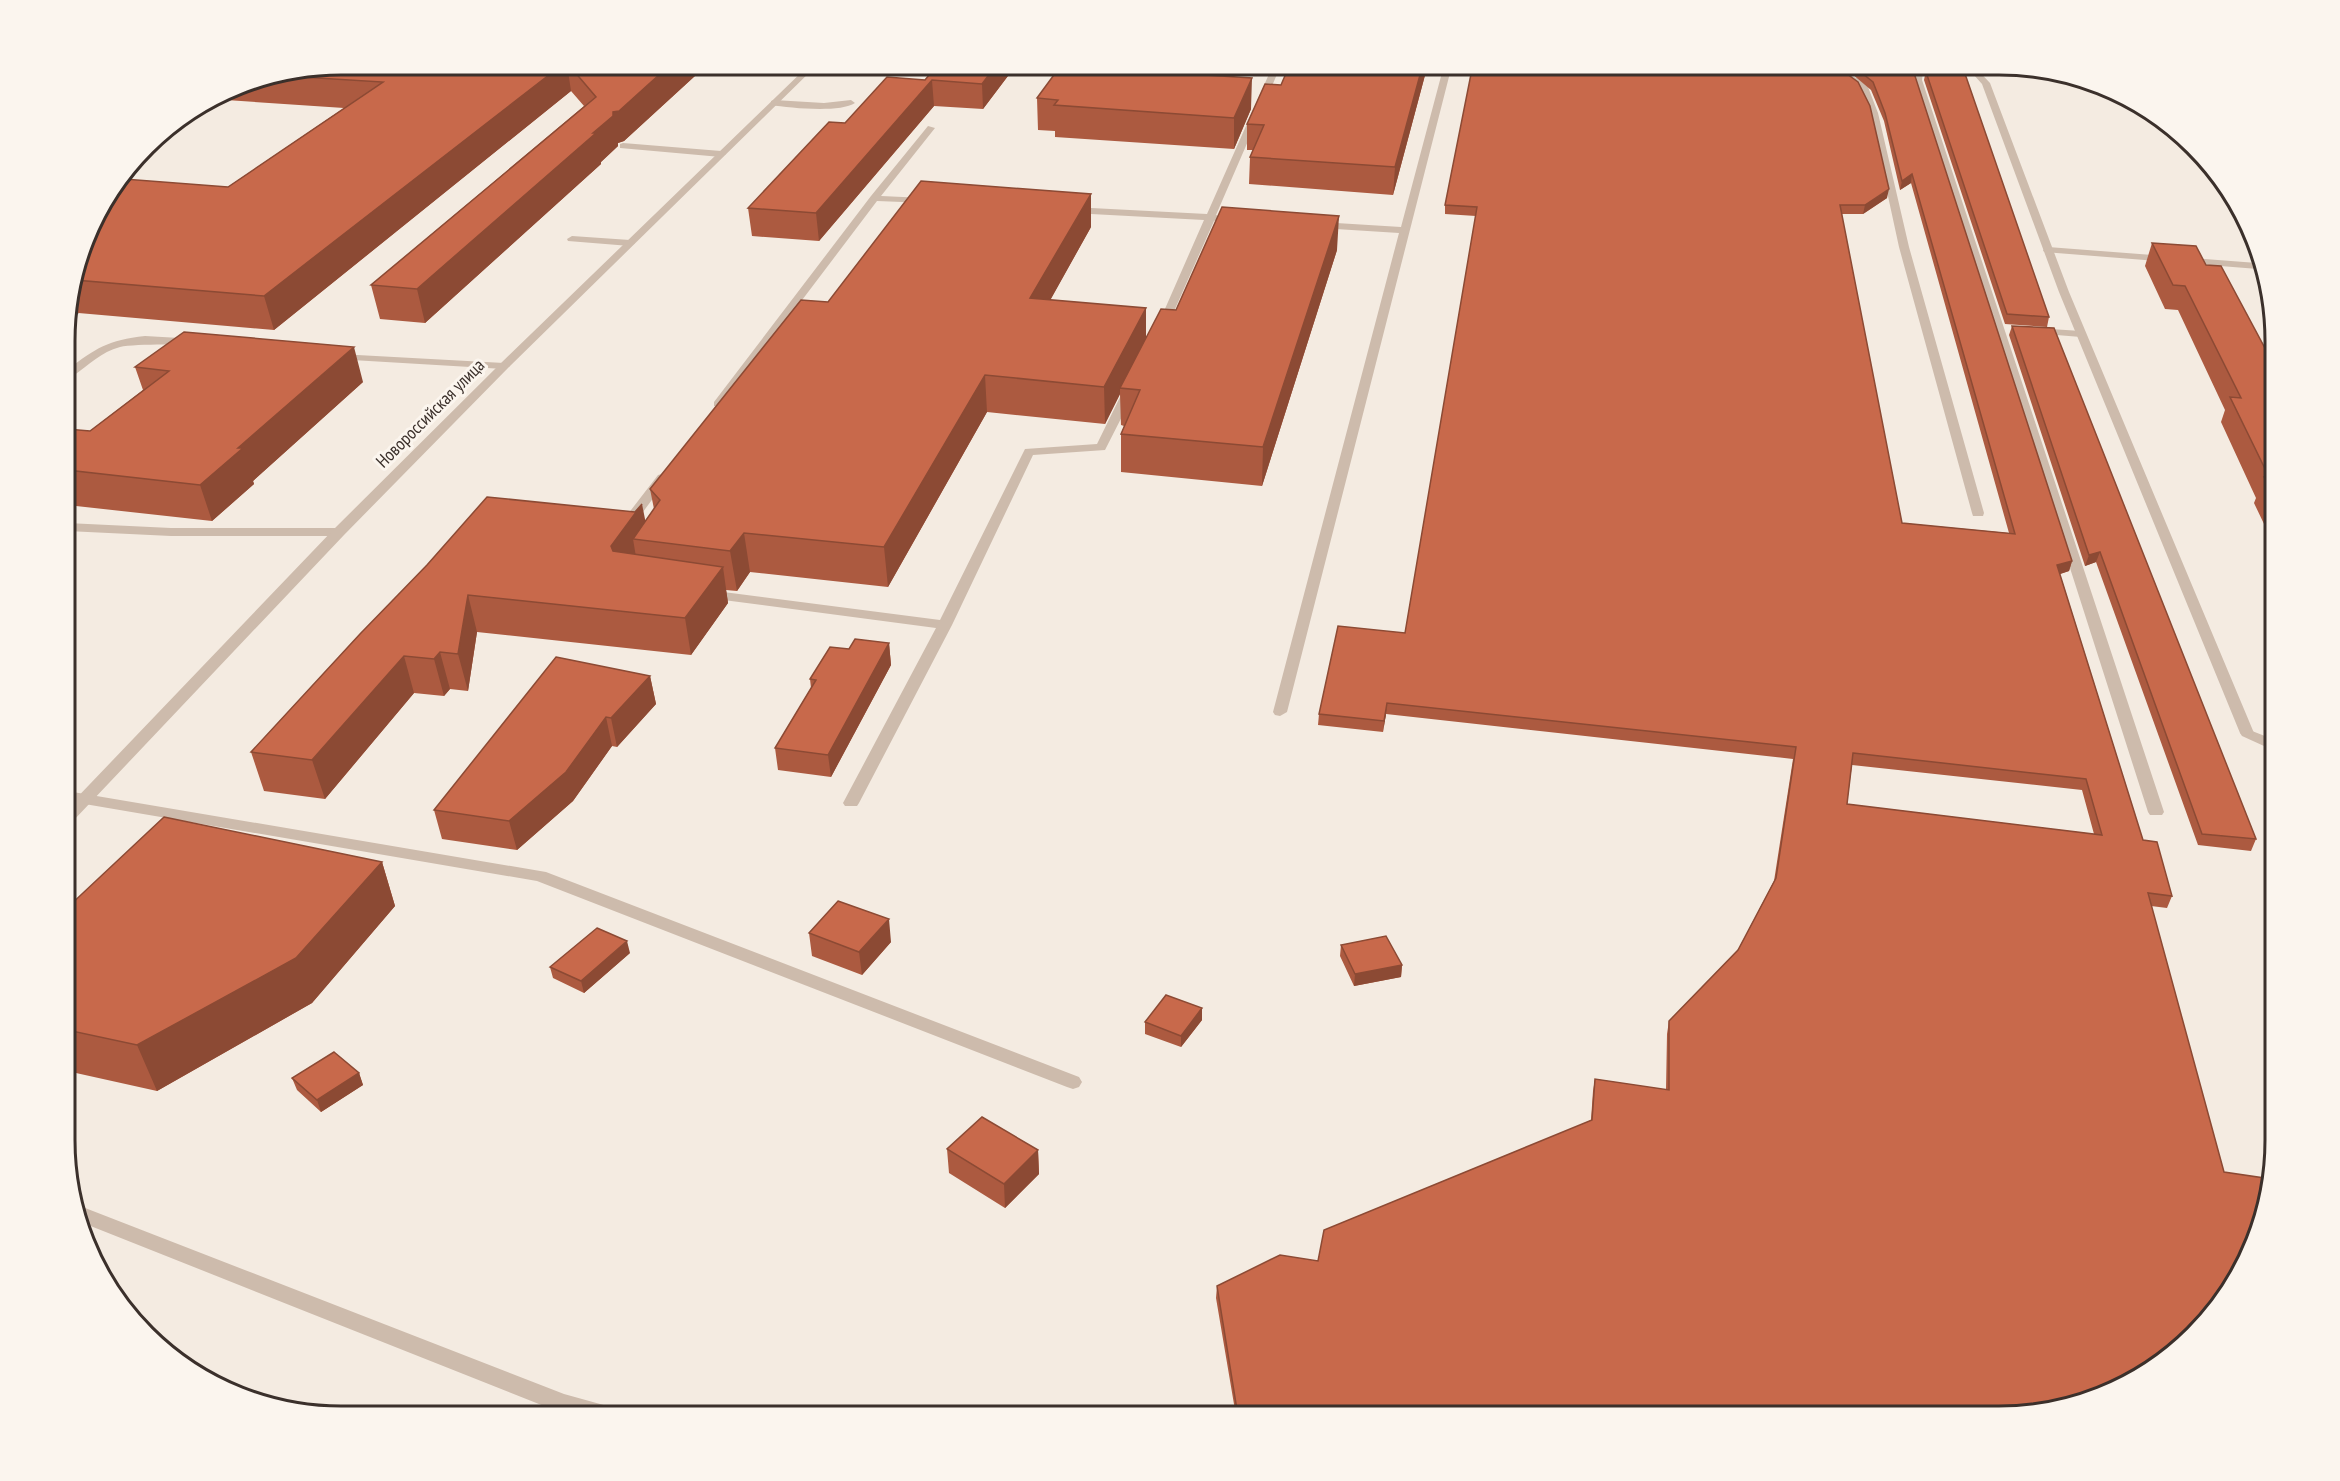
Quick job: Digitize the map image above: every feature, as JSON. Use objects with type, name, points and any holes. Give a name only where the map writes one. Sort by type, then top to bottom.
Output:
[{"type":"street","name":"Новороссийская улица","points":[[75,809],[339,532],[504,366],[802,75]]},
{"type":"street","points":[[1158,336],[1272,75]]},
{"type":"street","points":[[1280,712],[1445,75]]},
{"type":"street","points":[[1840,75],[1854,80],[1864,89],[1874,113],[1904,248],[1978,513]]},
{"type":"street","points":[[1919,75],[1918,80],[2011,330],[2156,812]]},
{"type":"street","points":[[1979,75],[1986,82],[2081,334],[2247,733],[2265,741]]},
{"type":"street","points":[[774,103],[824,106],[851,103]]},
{"type":"street","points":[[711,414],[874,198],[931,128]]},
{"type":"street","points":[[623,146],[721,154]]},
{"type":"street","points":[[874,198],[934,202]]},
{"type":"street","points":[[1065,209],[1232,219]]},
{"type":"street","points":[[1314,225],[1406,230]]},
{"type":"street","points":[[572,239],[630,243]]},
{"type":"street","points":[[2048,250],[2254,266]]},
{"type":"street","points":[[2011,330],[2081,334]]},
{"type":"street","points":[[75,370],[100,350],[125,343],[166,338],[200,342]]},
{"type":"street","points":[[325,355],[504,366]]},
{"type":"street","points":[[851,803],[945,625],[1029,453],[1101,447],[1137,376]]},
{"type":"street","points":[[651,531],[633,517],[669,470]]},
{"type":"street","points":[[75,527],[171,532],[339,532]]},
{"type":"street","points":[[695,593],[945,625]]},
{"type":"street","points":[[75,797],[540,876],[1073,1082]]},
{"type":"street","name":"Новороссийская улица","points":[[75,806],[85,799]]},
{"type":"street","points":[[86,1216],[573,1406]]},
{"type":"building","points":[[341,75],[549,75],[264,296],[82,281],[102,223],[130,179],[228,187],[383,82],[305,77]]},
{"type":"building","points":[[577,75],[659,75],[619,111],[613,112],[613,116],[593,133],[596,133],[417,289],[371,285],[596,97]]},
{"type":"building","points":[[929,75],[989,75],[982,84],[932,80],[816,213],[748,208],[829,122],[845,123],[887,77],[925,80]]},
{"type":"building","points":[[1054,75],[1205,75],[1252,78],[1234,118],[1054,105],[1058,100],[1037,98]]},
{"type":"building","points":[[1285,75],[1420,75],[1395,167],[1250,157],[1264,125],[1247,124],[1265,84],[1281,85]]},
{"type":"building","points":[[1471,75],[1848,75],[1858,82],[1870,106],[1889,189],[1865,205],[1840,205],[1902,523],[2015,534],[1912,174],[1902,181],[1885,113],[1873,82],[1864,75],[1915,75],[2072,561],[2057,565],[2143,840],[2157,842],[2172,896],[2148,893],[2224,1172],[2263,1178],[2256,1209],[2245,1242],[2238,1258],[2210,1302],[2187,1328],[2161,1351],[2117,1379],[2084,1392],[2051,1401],[1999,1406],[1236,1406],[1217,1286],[1280,1255],[1318,1261],[1324,1230],[1592,1120],[1595,1079],[1669,1090],[1669,1021],[1738,950],[1776,878],[1796,747],[1387,703],[1384,721],[1319,714],[1338,626],[1405,633],[1477,207],[1445,205]],"holes":[[[1853,753],[2086,779],[2102,835],[1847,804]]]},
{"type":"building","points":[[1927,75],[1965,75],[2049,317],[2007,314]]},
{"type":"building","points":[[921,181],[1091,194],[1030,298],[1146,308],[1104,387],[985,375],[884,547],[744,533],[730,551],[633,539],[660,500],[650,489],[801,300],[828,302]]},
{"type":"building","points":[[1222,207],[1339,216],[1263,447],[1121,434],[1140,390],[1120,388],[1161,309],[1176,310]]},
{"type":"building","points":[[2152,243],[2196,246],[2206,265],[2221,266],[2265,348],[2265,469],[2230,397],[2241,398],[2185,286],[2173,285]]},
{"type":"building","points":[[2012,326],[2054,328],[2256,839],[2202,834],[2100,552],[2089,555]]},
{"type":"building","points":[[184,332],[354,347],[238,448],[243,448],[200,485],[75,471],[75,430],[90,431],[169,371],[135,367]]},
{"type":"building","points":[[487,497],[635,512],[642,504],[611,546],[613,551],[723,567],[685,618],[468,595],[458,654],[440,652],[434,659],[404,656],[312,760],[251,752],[427,565]]},
{"type":"building","points":[[855,639],[889,643],[828,755],[775,748],[816,680],[810,679],[830,647],[849,649]]},
{"type":"building","points":[[556,657],[650,676],[611,718],[606,717],[566,772],[509,821],[434,810]]},
{"type":"building","points":[[164,817],[382,862],[296,958],[137,1045],[75,1032],[75,900]]},
{"type":"building","points":[[838,901],[889,919],[859,952],[809,933]]},
{"type":"building","points":[[597,928],[627,941],[581,981],[550,967]]},
{"type":"building","points":[[1386,936],[1402,965],[1355,974],[1341,945]]},
{"type":"building","points":[[1166,995],[1202,1008],[1181,1036],[1145,1022]]},
{"type":"building","points":[[334,1052],[359,1073],[317,1100],[292,1078]]},
{"type":"building","points":[[982,1117],[1038,1150],[1004,1184],[947,1149]]},
{"type":"railway","points":[[77,312],[89,304]]}]
